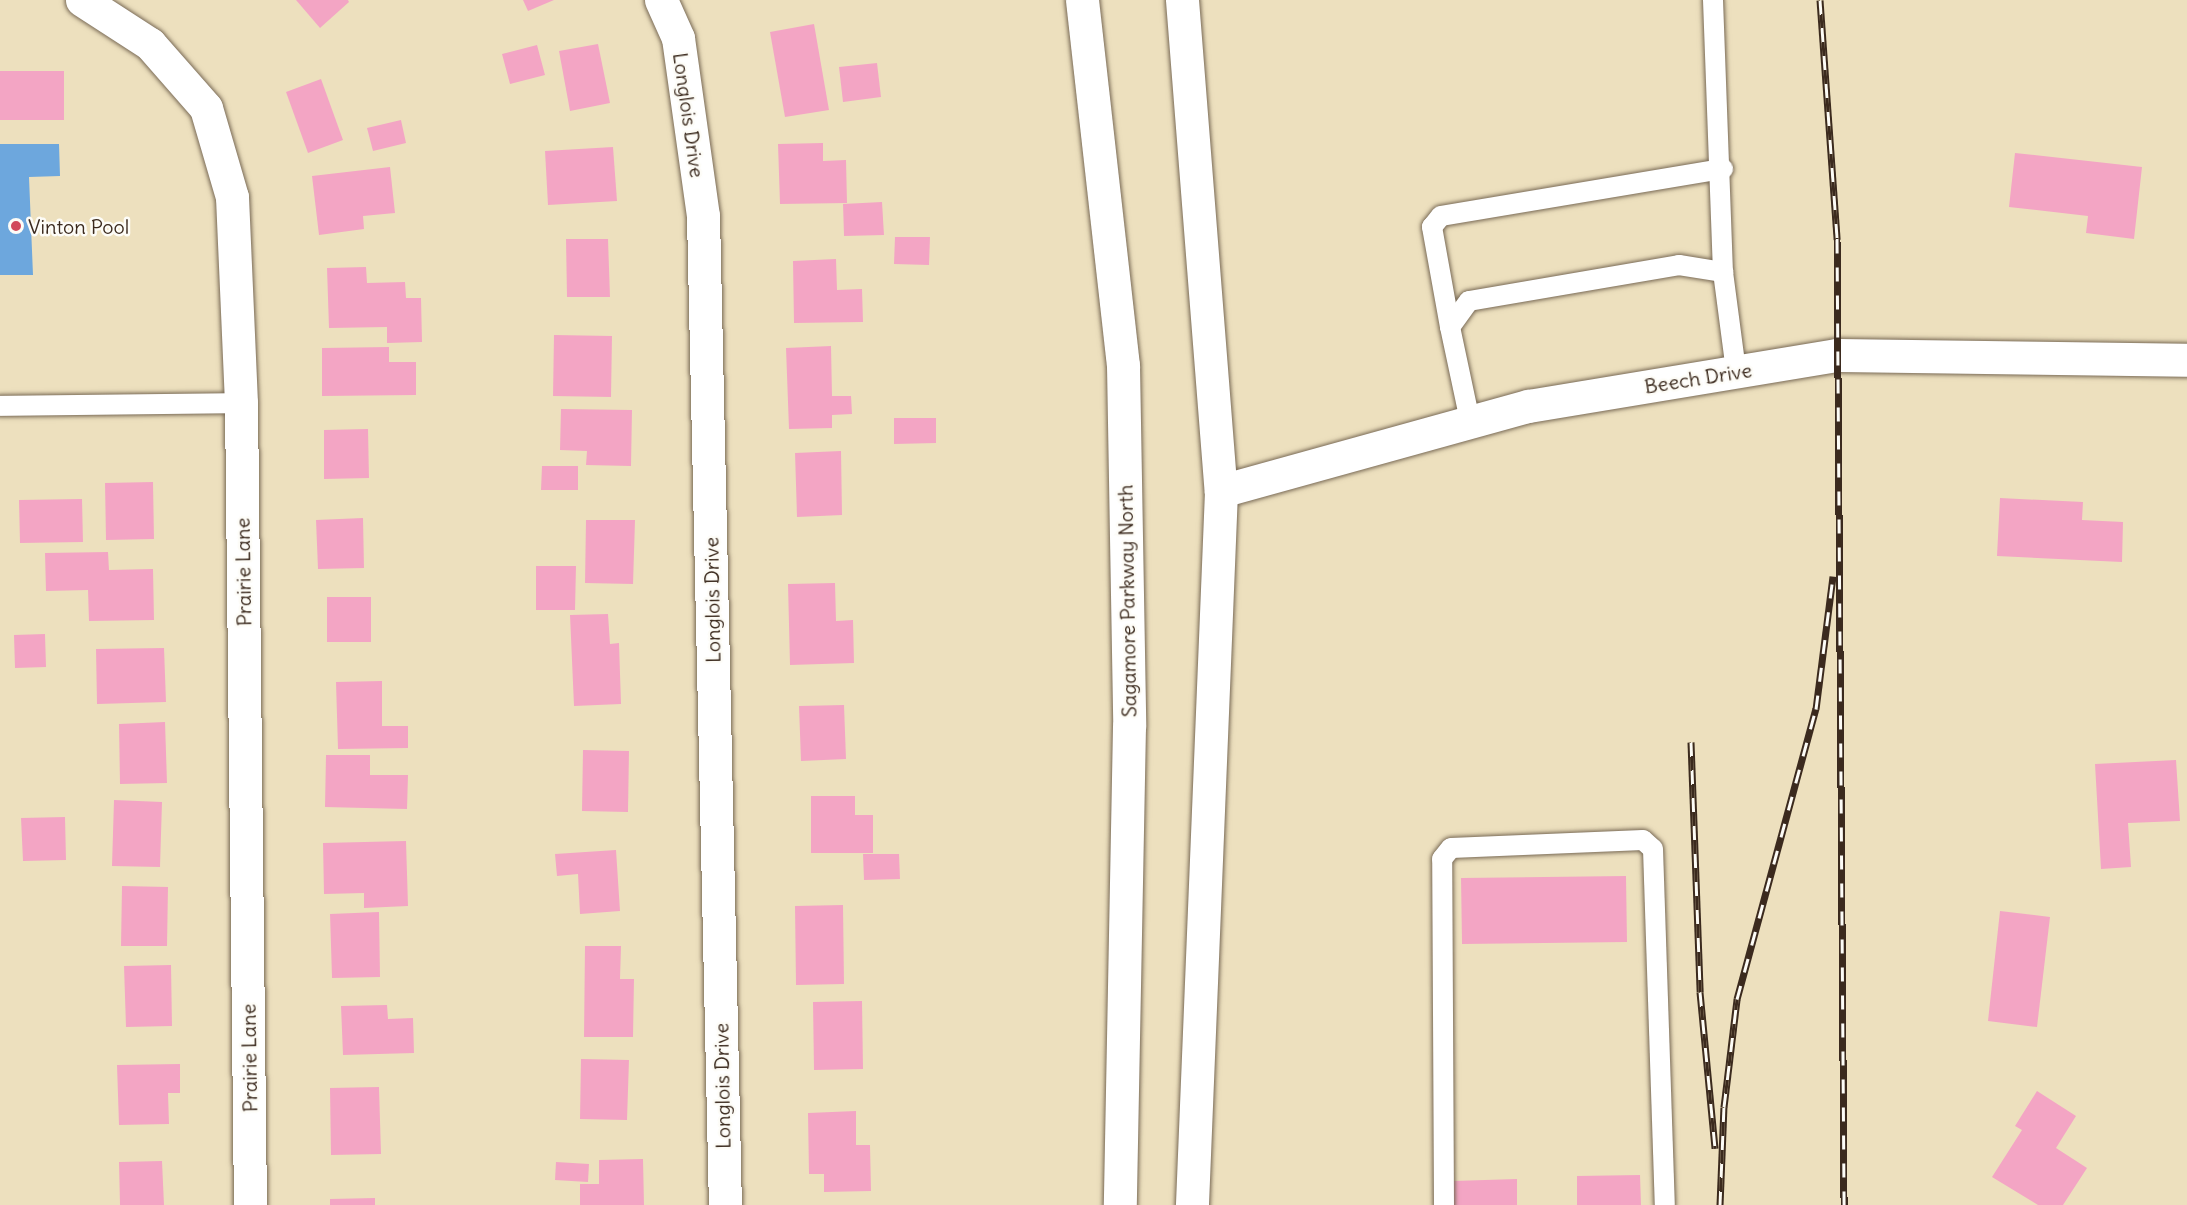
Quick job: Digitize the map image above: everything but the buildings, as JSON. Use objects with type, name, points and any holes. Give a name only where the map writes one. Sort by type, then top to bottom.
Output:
[{"type":"street","name":"Prairie Lane","points":[[82,0],[150,44],[206,108],[232,197],[241,403],[250,1205]]},
{"type":"street","name":"Longlois Drive","points":[[661,0],[678,38],[704,216],[725,1205]]},
{"type":"street","name":"Sagamore Parkway North","points":[[1082,0],[1123,365],[1129,726],[1120,1205]]},
{"type":"street","points":[[1182,0],[1221,491],[1192,1205]]},
{"type":"street","name":"Beech Drive","points":[[1221,491],[1528,406],[1837,355],[2187,360]]},
{"type":"lane","points":[[1713,0],[1723,169],[1723,272],[1736,371]]},
{"type":"lane","points":[[1470,421],[1431,227],[1441,216],[1723,169]]},
{"type":"lane","points":[[1450,327],[1469,301],[1679,265],[1723,272]]},
{"type":"lane","points":[[0,406],[241,403]]},
{"type":"lane","points":[[1444,1205],[1442,859],[1450,848],[1643,840],[1653,849],[1665,1205]]},
{"type":"water","name":"Vinton Pool","points":[[0,144],[59,144],[60,176],[29,177],[33,275],[0,275]]},
{"type":"railway","points":[[1820,0],[1837,239],[1844,1205]]},
{"type":"railway","points":[[1720,1205],[1724,1107],[1737,999],[1816,709],[1833,576]]},
{"type":"railway","points":[[1691,742],[1700,992],[1715,1148]]},
{"type":"place","name":"Vinton Pool","points":[[16,226]]}]
